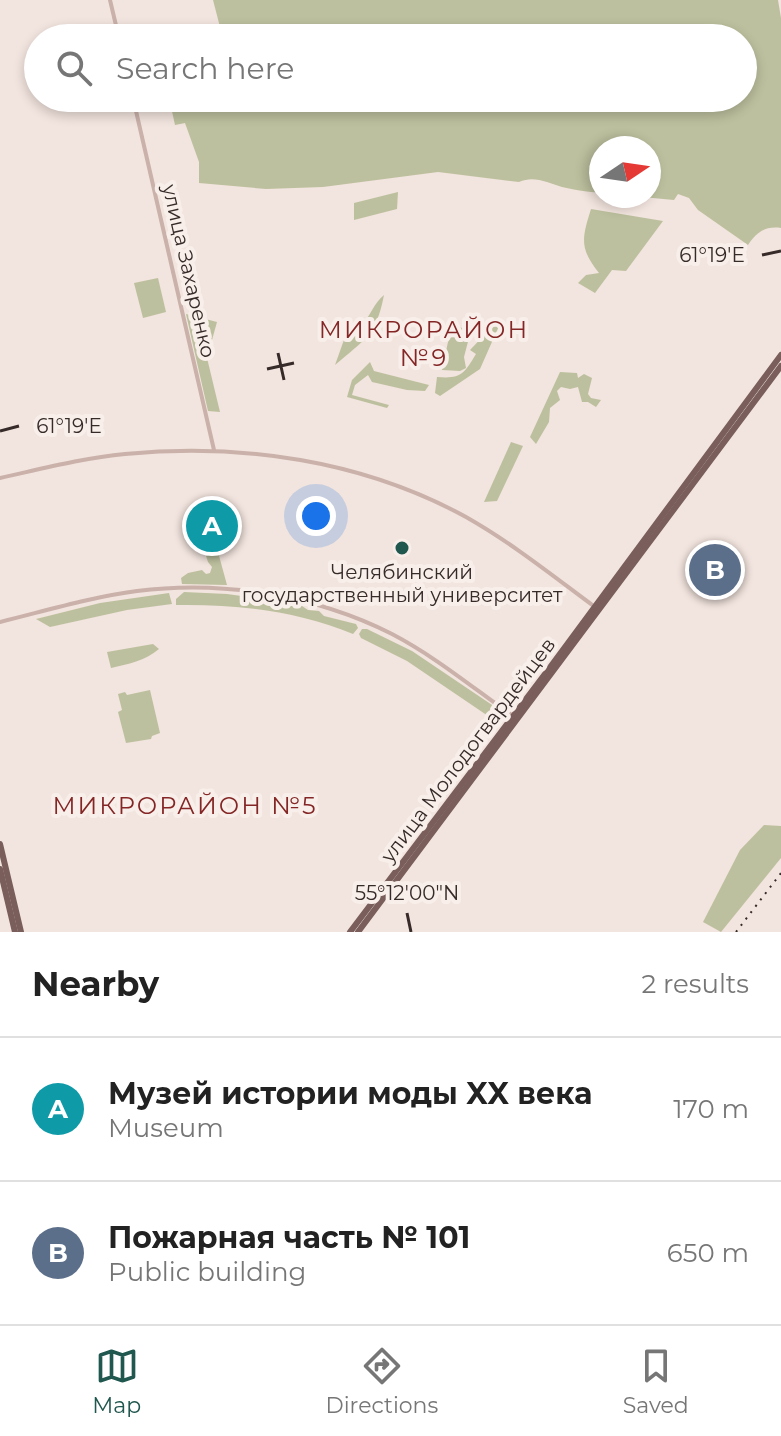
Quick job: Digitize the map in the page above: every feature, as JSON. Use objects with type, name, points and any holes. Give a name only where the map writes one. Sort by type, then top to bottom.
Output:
[{"type":"main road","name":"улица Молодогвардейцев","points":[[712,454],[781,355]]},
{"type":"main road","name":"улица Молодогвардейцев","points":[[350,932],[412,855],[781,366]]},
{"type":"main road","points":[[0,844],[1,865],[18,932]]},
{"type":"main road","name":"улица Молодогвардейцев","points":[[358,932],[412,855]]},
{"type":"street","points":[[110,0],[116,24]]},
{"type":"street","name":"улица Захаренко","points":[[136,112],[215,451]]},
{"type":"street","points":[[0,478],[116,456],[215,451],[305,460],[392,484],[443,506],[488,530],[598,608]]},
{"type":"street","points":[[0,622],[87,600],[150,590],[211,588],[281,597],[328,609],[392,634],[448,667],[516,718]]},
{"type":"green space","points":[[213,0],[778,0],[781,18],[781,228],[762,231],[748,245],[698,210],[689,198],[678,194],[674,200],[661,199],[661,136],[589,136],[589,191],[536,179],[519,182],[438,172],[323,187],[266,189],[199,183],[199,162],[185,123],[175,125],[172,112],[757,112],[757,24],[219,24]]},
{"type":"green space","points":[[398,192],[397,209],[354,220],[354,203]]},
{"type":"green space","points":[[591,209],[663,221],[626,271],[612,270],[595,293],[578,283],[586,275],[599,273],[588,257],[584,242]]},
{"type":"green space","points":[[158,278],[166,312],[143,318],[134,283]]},
{"type":"green space","points":[[384,295],[377,320],[368,336],[335,365],[350,323],[363,323]]},
{"type":"green space","points":[[186,314],[217,322],[207,358],[220,412],[208,411]]},
{"type":"green space","points":[[459,326],[470,334],[464,357],[466,368],[460,371],[442,370],[448,342]]},
{"type":"green space","points":[[499,326],[480,369],[440,396],[435,393],[437,377],[461,374],[476,354],[470,350],[492,327]]},
{"type":"green space","points":[[370,362],[374,371],[429,385],[425,391],[407,390],[372,382],[368,375],[355,385],[352,395],[389,405],[387,408],[347,397],[352,380]]},
{"type":"green space","points":[[560,372],[577,373],[578,378],[584,374],[592,378],[588,394],[601,400],[596,407],[582,402],[578,387],[561,387],[557,391],[560,400],[550,408],[549,422],[536,444],[530,437]]},
{"type":"green space","points":[[511,442],[523,446],[497,501],[484,502]]},
{"type":"green space","points":[[218,552],[227,585],[182,584],[181,578],[188,573],[202,570],[210,573],[212,567],[206,556]]},
{"type":"green space","points":[[184,592],[227,594],[299,604],[324,616],[356,624],[358,628],[353,634],[266,610],[176,605],[176,599]]},
{"type":"green space","points":[[169,593],[172,604],[127,610],[50,627],[36,619],[100,603]]},
{"type":"green space","points":[[362,629],[412,651],[501,711],[494,720],[407,661],[361,638],[359,634]]},
{"type":"green space","points":[[153,644],[159,649],[148,656],[111,668],[107,652]]},
{"type":"green space","points":[[150,690],[160,733],[151,739],[126,743],[118,712],[122,710],[118,694]]},
{"type":"green space","points":[[764,825],[781,826],[781,858],[721,932],[703,922],[740,850]]},
{"type":"railway","points":[[736,932],[781,873]]},
{"type":"place","name":"Музей истории моды XX века","points":[[212,526]]},
{"type":"place","name":"Челябинский государственный университет","points":[[402,548]]},
{"type":"place","name":"Пожарная часть № 101","points":[[715,570]]},
{"type":"district","name":"МИКРОРАЙОН №9","points":[[424,344]]},
{"type":"district","name":"МИКРОРАЙОН №5","points":[[185,806]]}]
